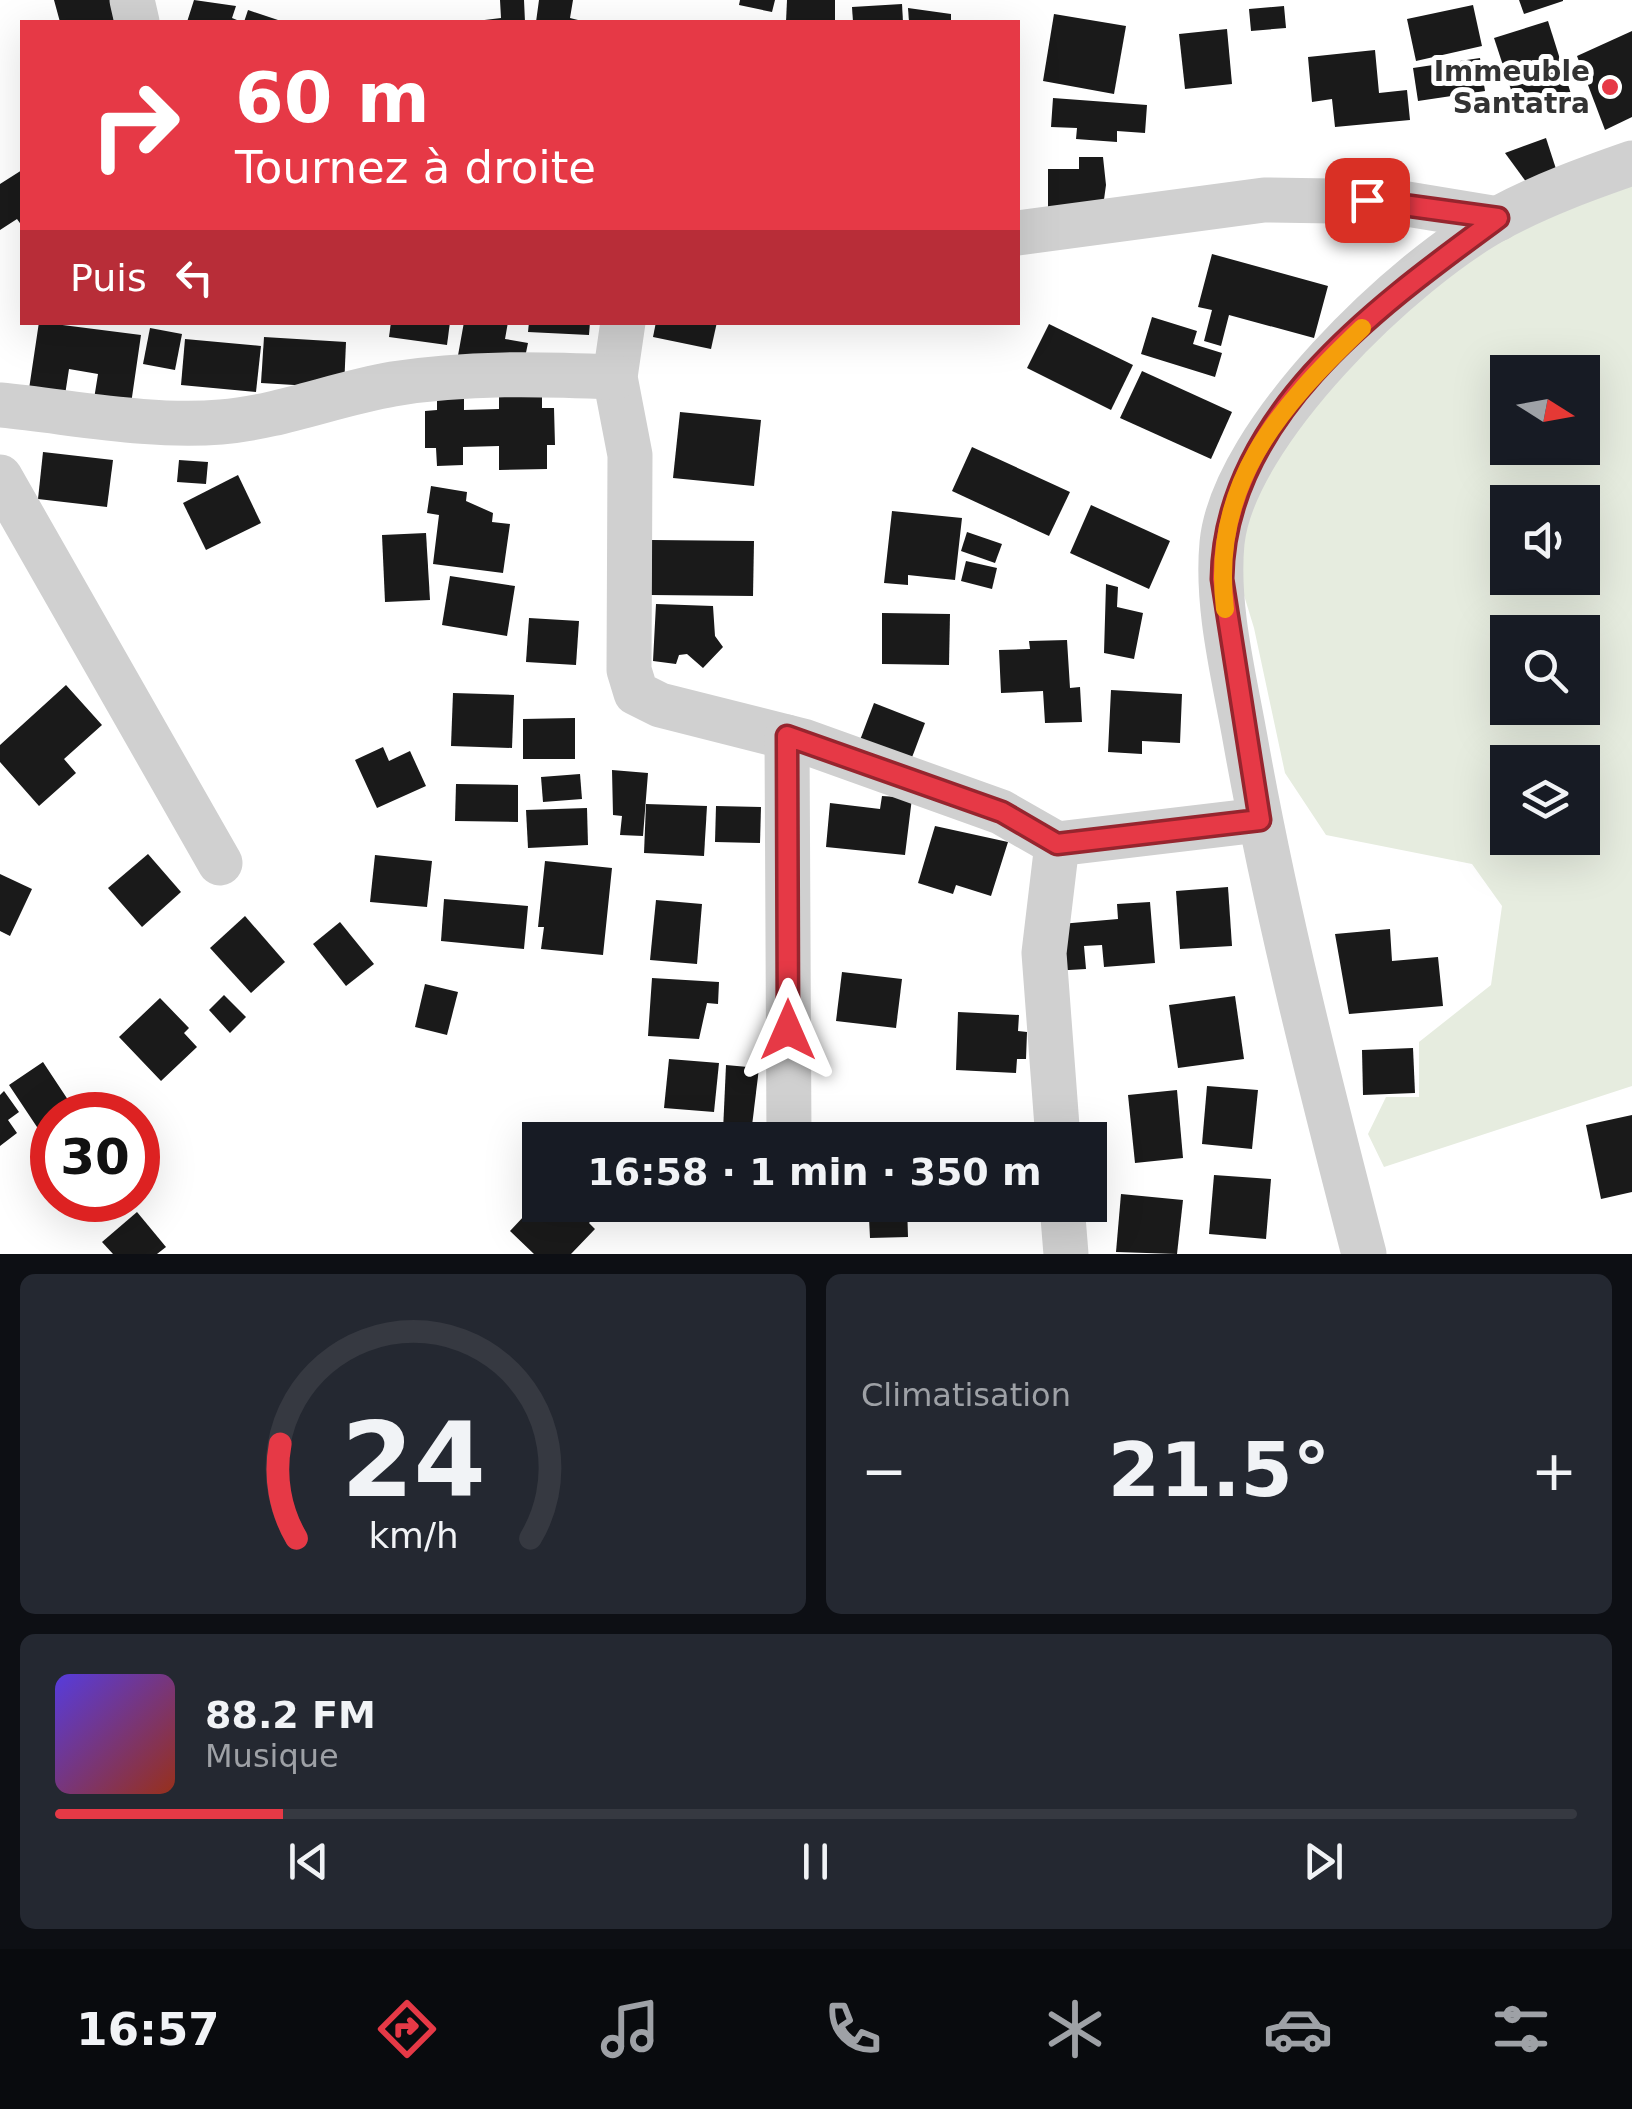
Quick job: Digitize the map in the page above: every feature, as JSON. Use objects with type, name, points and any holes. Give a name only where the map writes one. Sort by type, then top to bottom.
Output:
[{"type":"street","points":[[1364,1254],[1260,820],[1222,579],[1222,541],[1230,508],[1280,412],[1404,287],[1498,218],[1564,186],[1632,164]]},
{"type":"street","points":[[1020,233],[1264,200],[1395,202],[1498,218]]},
{"type":"street","points":[[624,325],[615,377],[630,456],[629,670],[636,693],[660,705],[787,736],[1002,812],[1057,844],[1260,820]]},
{"type":"street","points":[[0,405],[164,422],[222,422],[296,410],[392,384],[456,377],[615,377]]},
{"type":"street","points":[[0,477],[220,863]]},
{"type":"street","points":[[787,736],[789,1122]]},
{"type":"street","points":[[1057,844],[1044,953],[1057,1122]]},
{"type":"street","points":[[1063,1222],[1066,1254]]},
{"type":"shaded area","points":[[1632,178],[1632,1086],[1384,1167],[1368,1134],[1386,1097],[1419,1097],[1419,1042],[1491,985],[1502,906],[1472,864],[1326,835],[1285,773],[1254,628],[1228,543],[1297,411],[1419,292],[1579,191]]},
{"type":"building","points":[[54,0],[112,0],[116,20],[59,20]]},
{"type":"building","points":[[194,0],[236,6],[232,18],[237,20],[188,20]]},
{"type":"building","points":[[500,0],[524,0],[525,20],[484,20],[501,18]]},
{"type":"building","points":[[539,0],[573,0],[570,18],[578,20],[536,20]]},
{"type":"building","points":[[740,0],[775,0],[772,12],[739,5]]},
{"type":"building","points":[[787,0],[835,0],[835,20],[786,20]]},
{"type":"building","points":[[1519,0],[1563,0],[1563,1],[1524,14]]},
{"type":"building","points":[[902,4],[903,20],[853,20],[852,7]]},
{"type":"building","points":[[1473,5],[1482,46],[1416,61],[1407,19]]},
{"type":"building","points":[[1284,6],[1286,28],[1251,31],[1249,9]]},
{"type":"building","points":[[908,8],[951,14],[951,20],[909,20]]},
{"type":"building","points":[[248,10],[278,20],[245,20]]},
{"type":"building","points":[[1054,14],[1126,26],[1114,94],[1043,81]]},
{"type":"building","points":[[1548,21],[1571,94],[1518,111],[1494,38]]},
{"type":"building","points":[[1227,29],[1232,84],[1185,89],[1179,34]]},
{"type":"building","name":"Immeuble Santatra","points":[[1632,31],[1632,117],[1605,130],[1577,56]]},
{"type":"building","points":[[1375,50],[1379,93],[1407,90],[1410,120],[1335,127],[1332,99],[1312,102],[1308,57]]},
{"type":"building","points":[[1480,58],[1485,91],[1418,101],[1413,68]]},
{"type":"building","points":[[1053,98],[1147,105],[1145,133],[1117,131],[1117,142],[1076,139],[1077,128],[1051,127]]},
{"type":"building","points":[[1546,138],[1557,172],[1527,183],[1505,153]]},
{"type":"building","points":[[1079,157],[1103,157],[1106,185],[1102,214],[1048,214],[1048,169],[1079,169]]},
{"type":"building","points":[[20,171],[20,223],[17,219],[0,230],[0,184]]},
{"type":"building","points":[[1212,254],[1328,286],[1314,338],[1229,315],[1221,346],[1204,341],[1212,310],[1198,307]]},
{"type":"building","points":[[1152,317],[1197,331],[1193,344],[1222,353],[1215,377],[1141,354]]},
{"type":"building","points":[[1049,324],[1133,365],[1111,410],[1027,368]]},
{"type":"building","points":[[39,325],[141,335],[131,404],[94,399],[98,374],[69,369],[65,395],[29,389]]},
{"type":"building","points":[[391,325],[450,325],[447,345],[389,337]]},
{"type":"building","points":[[463,325],[507,325],[505,339],[528,343],[523,367],[457,361]]},
{"type":"building","points":[[529,325],[590,325],[589,335],[528,332]]},
{"type":"building","points":[[655,325],[716,325],[711,349],[653,337]]},
{"type":"building","points":[[150,328],[182,334],[175,370],[143,364]]},
{"type":"building","points":[[264,337],[346,342],[344,388],[261,383]]},
{"type":"building","points":[[185,339],[261,346],[256,392],[181,385]]},
{"type":"building","points":[[1142,371],[1232,412],[1211,459],[1120,418]]},
{"type":"building","points":[[464,388],[464,410],[499,409],[499,392],[542,391],[542,408],[554,408],[555,445],[547,445],[547,469],[499,470],[499,446],[463,447],[463,465],[437,466],[436,448],[425,448],[425,411],[437,410],[437,389]]},
{"type":"building","points":[[680,412],[761,420],[754,486],[673,478]]},
{"type":"building","points":[[972,447],[1070,492],[1049,536],[952,491]]},
{"type":"building","points":[[43,452],[113,460],[107,507],[38,499]]},
{"type":"building","points":[[179,460],[208,462],[206,484],[177,482]]},
{"type":"building","points":[[238,475],[261,523],[206,550],[183,503]]},
{"type":"building","points":[[431,486],[467,492],[466,501],[493,513],[492,522],[510,524],[503,573],[433,564],[439,515],[427,513]]},
{"type":"building","points":[[1091,505],[1170,541],[1149,589],[1070,553]]},
{"type":"building","points":[[892,511],[962,518],[955,580],[908,575],[908,585],[884,583]]},
{"type":"building","points":[[967,532],[1002,544],[995,563],[961,551]]},
{"type":"building","points":[[426,533],[430,600],[385,602],[382,535]]},
{"type":"building","points":[[652,540],[754,541],[753,596],[651,595]]},
{"type":"building","points":[[966,561],[997,568],[992,589],[961,581]]},
{"type":"building","points":[[450,576],[515,586],[507,636],[442,625]]},
{"type":"building","points":[[1106,584],[1118,587],[1117,607],[1143,613],[1134,659],[1104,653]]},
{"type":"building","points":[[656,604],[713,606],[715,636],[723,647],[703,668],[687,654],[679,655],[676,664],[653,661]]},
{"type":"building","points":[[882,613],[950,614],[949,665],[882,664]]},
{"type":"building","points":[[529,618],[579,621],[576,665],[526,662]]},
{"type":"building","points":[[1067,640],[1070,688],[1080,687],[1082,722],[1045,723],[1043,691],[1001,693],[999,650],[1030,649],[1029,641]]},
{"type":"building","points":[[66,685],[102,725],[64,759],[76,773],[39,806],[0,762],[0,745]]},
{"type":"building","points":[[1111,690],[1182,694],[1180,743],[1142,741],[1142,754],[1108,752]]},
{"type":"building","points":[[453,693],[514,695],[512,748],[451,746]]},
{"type":"building","points":[[874,703],[925,723],[908,768],[857,748]]},
{"type":"building","points":[[575,718],[575,759],[523,759],[523,719]]},
{"type":"building","points":[[383,747],[389,761],[410,751],[426,786],[377,808],[355,760]]},
{"type":"building","points":[[612,770],[648,773],[643,836],[620,835],[622,816],[613,815]]},
{"type":"building","points":[[580,774],[582,799],[543,802],[541,777]]},
{"type":"building","points":[[456,784],[518,785],[518,822],[455,821]]},
{"type":"building","points":[[882,796],[912,798],[905,855],[826,847],[830,803],[880,809]]},
{"type":"building","points":[[646,804],[707,806],[704,856],[644,853]]},
{"type":"building","points":[[716,806],[761,807],[760,843],[715,842]]},
{"type":"building","points":[[587,808],[588,845],[528,848],[526,810]]},
{"type":"building","points":[[935,826],[1008,842],[991,896],[956,885],[953,894],[918,883]]},
{"type":"building","points":[[148,854],[181,892],[142,927],[108,888]]},
{"type":"building","points":[[375,855],[432,861],[427,907],[370,902]]},
{"type":"building","points":[[545,861],[612,868],[603,955],[541,949],[544,927],[538,927]]},
{"type":"building","points":[[0,874],[32,889],[10,936],[0,931]]},
{"type":"building","points":[[1228,887],[1232,946],[1180,949],[1176,891]]},
{"type":"building","points":[[444,899],[528,906],[524,949],[441,941]]},
{"type":"building","points":[[656,900],[702,904],[697,964],[650,960]]},
{"type":"building","points":[[1150,902],[1155,963],[1104,967],[1102,945],[1084,946],[1086,969],[1052,971],[1049,925],[1118,919],[1117,904]]},
{"type":"building","points":[[245,916],[285,962],[251,993],[210,948]]},
{"type":"building","points":[[340,922],[374,964],[346,986],[313,944]]},
{"type":"building","points":[[1390,929],[1392,961],[1438,957],[1443,1006],[1349,1014],[1335,934]]},
{"type":"building","points":[[842,972],[902,979],[896,1028],[836,1021]]},
{"type":"building","points":[[652,978],[719,982],[718,1004],[707,1003],[699,1039],[648,1036]]},
{"type":"building","points":[[425,984],[458,992],[447,1035],[415,1027]]},
{"type":"building","points":[[224,995],[246,1017],[230,1033],[209,1010]]},
{"type":"building","points":[[1235,996],[1244,1059],[1178,1068],[1169,1005]]},
{"type":"building","points":[[160,998],[189,1028],[184,1033],[197,1047],[161,1081],[119,1037]]},
{"type":"building","points":[[958,1012],[1019,1015],[1018,1031],[1027,1032],[1026,1059],[1017,1059],[1016,1073],[956,1070]]},
{"type":"building","points":[[1413,1048],[1415,1093],[1363,1095],[1362,1050]]},
{"type":"building","points":[[669,1059],[719,1063],[714,1112],[664,1108]]},
{"type":"building","points":[[43,1062],[63,1092],[30,1092],[30,1116],[9,1085]]},
{"type":"building","points":[[726,1065],[759,1068],[752,1122],[723,1122]]},
{"type":"building","points":[[1207,1086],[1258,1090],[1252,1149],[1202,1144]]},
{"type":"building","points":[[1177,1090],[1183,1158],[1135,1163],[1128,1095]]},
{"type":"building","points":[[4,1091],[19,1112],[8,1120],[17,1133],[0,1146],[0,1095]]},
{"type":"building","points":[[1632,1115],[1632,1192],[1601,1199],[1586,1125]]},
{"type":"building","points":[[1214,1175],[1271,1179],[1266,1239],[1209,1234]]},
{"type":"building","points":[[1121,1194],[1183,1200],[1177,1254],[1116,1252]]},
{"type":"building","points":[[522,1218],[522,1222],[590,1222],[595,1229],[571,1254],[534,1254],[510,1231]]},
{"type":"building","points":[[125,1222],[145,1222],[166,1247],[157,1254],[113,1254],[102,1242]]},
{"type":"building","points":[[869,1222],[908,1222],[908,1237],[870,1238]]},
{"type":"slow traffic","points":[[1225,609],[1222,541],[1230,508],[1254,456],[1280,412],[1362,328]]},
{"type":"place","name":"Immeuble Santatra","points":[[1610,87]]},
{"type":"route","points":[[788,1030],[787,736],[1002,812],[1057,844],[1260,820],[1234,675],[1222,579],[1222,541],[1230,508],[1280,412],[1308,380],[1404,287],[1498,218],[1367,200]]}]
